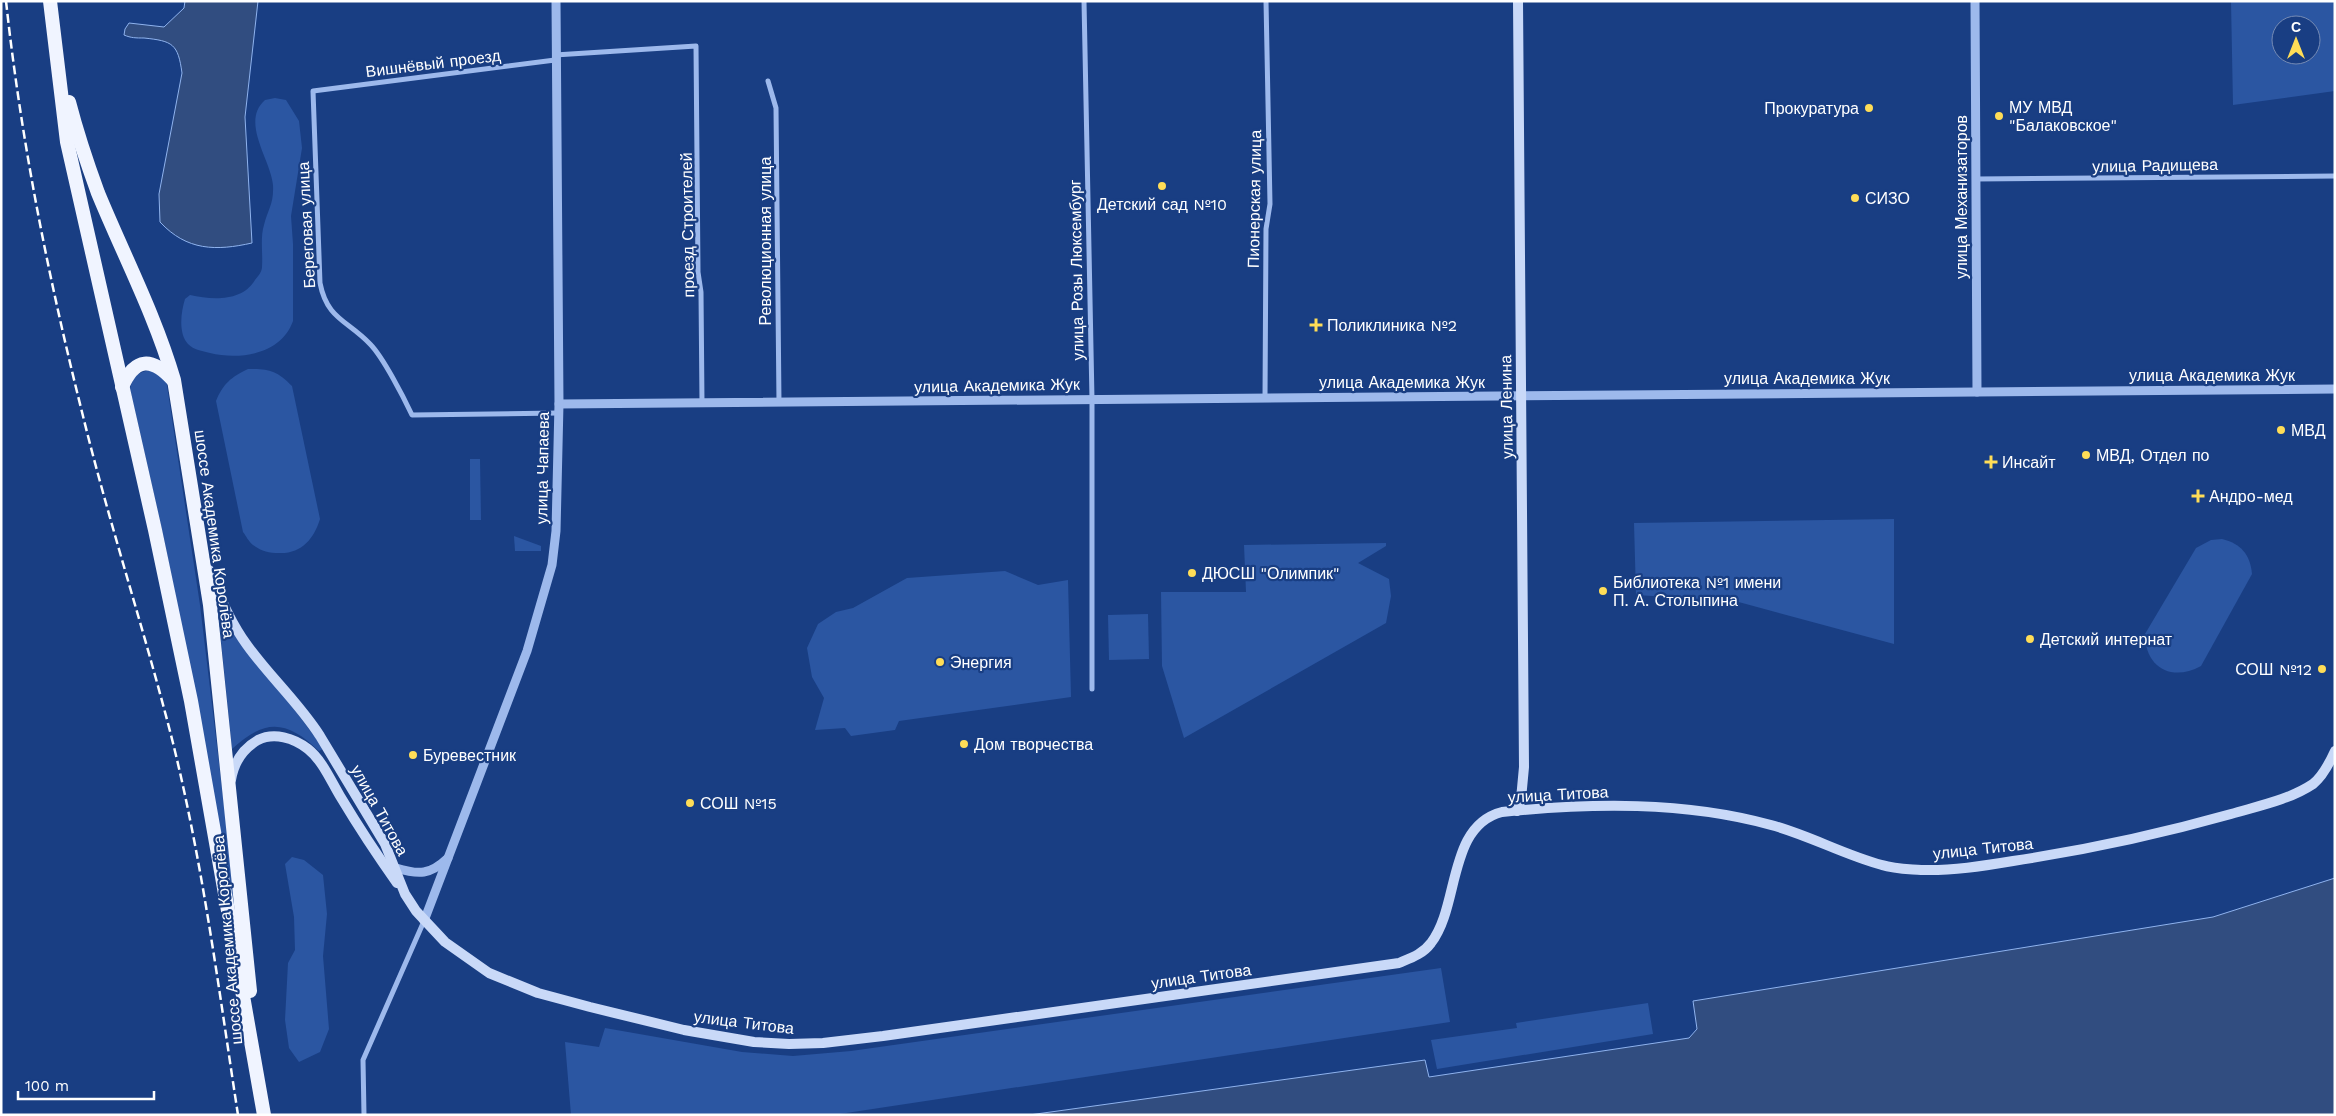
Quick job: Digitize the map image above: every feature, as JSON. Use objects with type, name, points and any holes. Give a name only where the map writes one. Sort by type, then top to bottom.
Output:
[{"type":"highway","name":"шоссе Академика Королёва","points":[[50,1],[67,142],[155,530],[191,701],[256,1061]]},
{"type":"highway","name":"шоссе Академика Королёва","points":[[55,44],[60,72],[85,158],[151,311],[165,348],[174,380],[210,605],[246,940],[256,1061]]},
{"type":"highway","points":[[122,387],[127,375],[134,367],[146,363],[157,365],[174,380]]},
{"type":"highway","points":[[256,1061],[264,1115]]},
{"type":"main road","name":"улица Ленина","points":[[1517,811],[1521,799],[1524,767],[1518,1]]},
{"type":"main road","name":"улица Титова","points":[[199,532],[208,568],[219,597],[231,619],[247,645],[309,718],[385,844],[405,894],[424,921],[445,942],[471,962],[506,981],[542,994],[684,1030],[754,1042],[823,1043],[971,1024],[1399,963],[1418,956],[1432,942],[1441,923],[1463,850],[1475,828],[1489,816],[1517,811],[1630,806],[1721,813],[1798,832],[1883,866],[1923,870],[1960,869],[2046,856],[2195,824],[2260,806],[2292,795],[2314,783],[2324,771],[2335,751]]},
{"type":"main road","points":[[230,790],[237,758],[252,743],[261,738],[278,736],[300,743],[317,759],[373,850],[405,894]]},
{"type":"street","name":"улица Чапаева","points":[[424,921],[450,857],[526,651],[552,565],[556,531],[559,408],[556,1]]},
{"type":"street","name":"улица Розы Люксембург","points":[[1084,1],[1092,400],[1092,689]]},
{"type":"street","name":"Пионерская улица","points":[[1265,398],[1266,229],[1270,204],[1266,1]]},
{"type":"street","name":"улица Механизаторов","points":[[1975,1],[1977,392]]},
{"type":"street","name":"Вишнёвый проезд","points":[[313,91],[555,57],[696,46]]},
{"type":"street","name":"проезд Строителей","points":[[696,46],[698,272],[701,292],[702,403]]},
{"type":"street","name":"Революционная улица","points":[[768,81],[776,108],[778,402]]},
{"type":"street","name":"Береговая улица","points":[[313,91],[320,283],[323,298],[329,310],[372,346],[412,415],[559,408]]},
{"type":"street","name":"улица Радищева","points":[[1976,179],[2335,176]]},
{"type":"street","name":"улица Академика Жук","points":[[559,408],[778,402],[2335,389]]},
{"type":"street","points":[[396,868],[425,872],[437,869],[450,857]]},
{"type":"street","points":[[364,1115],[363,1060],[424,921]]},
{"type":"shaded area","points":[[185,1],[258,1],[245,117],[252,243],[214,248],[203,246],[181,239],[160,222],[159,194],[182,73],[176,50],[168,43],[124,35],[129,23],[164,27],[184,8]]},
{"type":"shaded area","points":[[2231,1],[2335,1],[2335,91],[2233,105]]},
{"type":"shaded area","points":[[275,98],[286,100],[299,121],[302,148],[291,216],[293,321],[279,341],[269,348],[258,352],[234,356],[201,351],[188,344],[183,334],[182,310],[185,299],[190,295],[208,298],[235,296],[249,287],[261,271],[263,230],[272,202],[273,185],[256,130],[255,119],[258,109],[265,100]]},
{"type":"shaded area","points":[[248,369],[261,369],[272,372],[292,386],[320,519],[314,533],[306,544],[287,553],[272,553],[259,549],[252,544],[243,532],[216,401],[228,382]]},
{"type":"shaded area","points":[[151,370],[166,379],[200,605],[225,813],[237,934],[197,702],[164,539],[130,389],[137,375]]},
{"type":"shaded area","points":[[470,459],[480,459],[481,520],[470,520]]},
{"type":"shaded area","points":[[1894,519],[1894,644],[1735,601],[1636,595],[1634,523]]},
{"type":"shaded area","points":[[514,536],[541,546],[541,551],[515,551]]},
{"type":"shaded area","points":[[2222,539],[2239,547],[2247,555],[2252,574],[2201,666],[2180,673],[2162,669],[2150,656],[2146,646],[2145,634],[2196,548],[2211,540]]},
{"type":"shaded area","points":[[1386,543],[1386,546],[1358,563],[1389,579],[1391,596],[1386,623],[1184,738],[1162,666],[1161,592],[1246,592],[1244,545]]},
{"type":"shaded area","name":"Энергия","points":[[1005,571],[1038,585],[1068,580],[1071,697],[899,721],[895,730],[851,736],[845,728],[815,730],[824,698],[812,677],[807,648],[818,624],[836,612],[853,608],[907,578]]},
{"type":"shaded area","points":[[218,611],[323,749],[319,751],[297,733],[276,727],[255,732],[232,749]]},
{"type":"shaded area","points":[[1148,614],[1149,659],[1109,660],[1108,615]]},
{"type":"shaded area","points":[[292,857],[304,860],[323,875],[327,914],[323,956],[329,1029],[320,1052],[299,1062],[289,1048],[285,1020],[288,963],[295,950],[294,917],[285,864]]},
{"type":"shaded area","points":[[2335,878],[2335,1115],[1029,1115],[1425,1060],[1429,1077],[1689,1038],[1697,1029],[1693,1001],[2213,917]]},
{"type":"shaded area","points":[[1441,968],[1450,1022],[833,1115],[571,1115],[565,1042],[599,1047],[605,1028],[742,1052],[793,1056],[851,1051]]},
{"type":"shaded area","points":[[1648,1003],[1653,1034],[1437,1069],[1431,1040],[1517,1028],[1516,1023]]},
{"type":"railway","points":[[6,1],[19,105],[37,208],[58,310],[93,454],[162,701],[184,789],[210,928],[238,1115]]},
{"type":"place","name":"Прокуратура","points":[[1869,108]]},
{"type":"place","name":"МУ МВД \"Балаковское\"","points":[[1999,116]]},
{"type":"place","name":"Детский сад №10","points":[[1162,186]]},
{"type":"place","name":"СИЗО","points":[[1855,198]]},
{"type":"place","name":"Поликлиника №2","points":[[1316,325]]},
{"type":"place","name":"МВД","points":[[2281,430]]},
{"type":"place","name":"МВД, Отдел по","points":[[2086,455]]},
{"type":"place","name":"Инсайт","points":[[1991,462]]},
{"type":"place","name":"Андро-мед","points":[[2198,496]]},
{"type":"place","name":"ДЮСШ \"Олимпик\"","points":[[1192,573]]},
{"type":"place","name":"Библиотека №1 имени П. А. Столыпина","points":[[1603,591]]},
{"type":"place","name":"Детский интернат","points":[[2030,639]]},
{"type":"place","name":"Энергия","points":[[940,662]]},
{"type":"place","name":"СОШ №12","points":[[2322,669]]},
{"type":"place","name":"Дом творчества","points":[[964,744]]},
{"type":"place","name":"Буревестник","points":[[413,755]]},
{"type":"place","name":"СОШ №15","points":[[690,803]]}]
